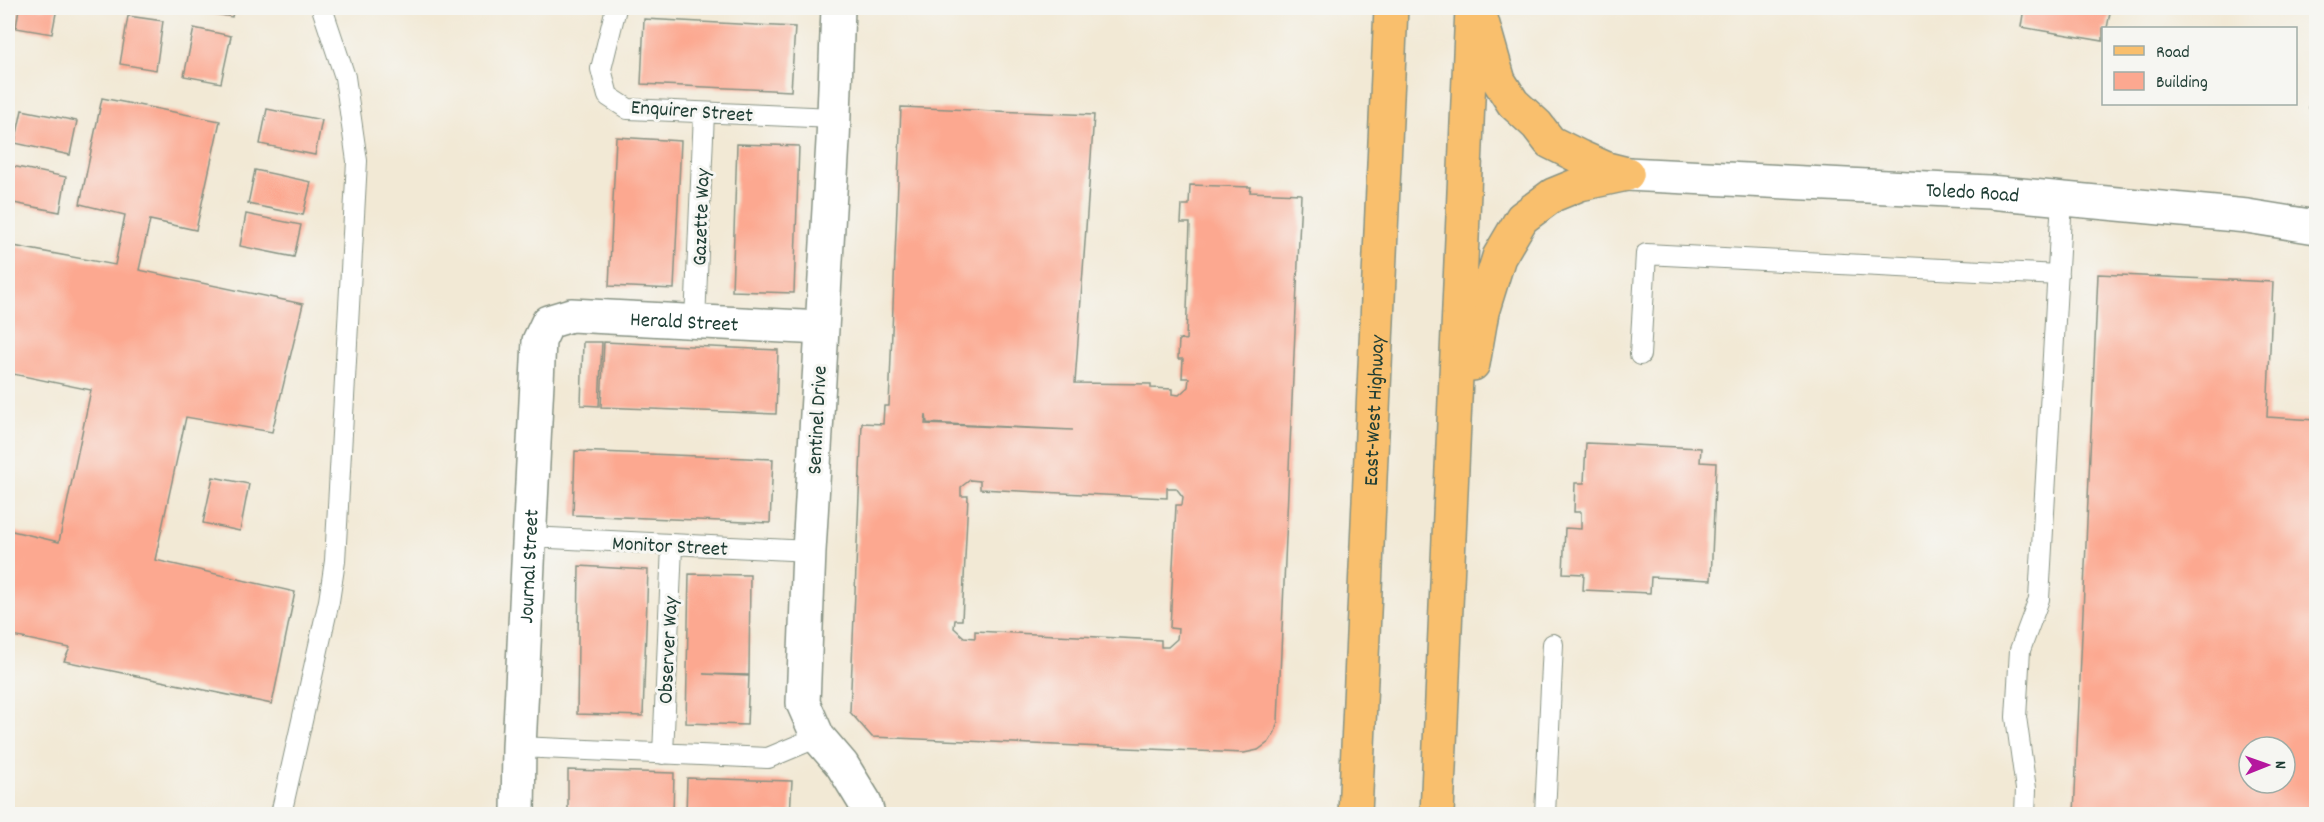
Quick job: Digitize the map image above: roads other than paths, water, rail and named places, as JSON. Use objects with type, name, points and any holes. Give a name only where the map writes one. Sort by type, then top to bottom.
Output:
[{"type":"main road","name":"East-West Highway","points":[[1355,814],[1391,8]]},
{"type":"main road","points":[[1437,814],[1472,8]]},
{"type":"main road","points":[[1479,8],[1499,81],[1513,103],[1537,125],[1550,142],[1607,169],[1627,174]]},
{"type":"main road","points":[[1450,487],[1482,312],[1499,257],[1522,218],[1553,195],[1580,184],[1627,174]]},
{"type":"street","name":"Sentinel Drive","points":[[838,8],[803,703],[818,737],[842,765],[864,801],[868,814]]},
{"type":"street","name":"Toledo Road","points":[[1627,174],[1977,191],[2247,216],[2316,228]]},
{"type":"street","name":"Herald Street","points":[[548,322],[571,315],[821,328]]},
{"type":"street","name":"Journal Street","points":[[518,814],[519,747],[539,341],[548,322]]},
{"type":"lane","points":[[281,814],[329,601],[335,561],[357,161],[345,77],[322,8]]},
{"type":"lane","name":"Enquirer Street","points":[[616,8],[601,69],[608,96],[628,109],[833,118]]},
{"type":"lane","name":"Gazette Way","points":[[695,321],[704,113]]},
{"type":"lane","points":[[2025,814],[2026,789],[2016,717],[2020,650],[2039,599],[2062,199]]},
{"type":"lane","points":[[1640,355],[1646,254],[2058,275]]},
{"type":"lane","name":"Monitor Street","points":[[530,537],[672,546],[809,551]]},
{"type":"lane","name":"Observer Way","points":[[663,754],[672,546]]},
{"type":"lane","points":[[1545,814],[1553,644]]},
{"type":"lane","points":[[519,747],[768,758],[818,737]]}]
